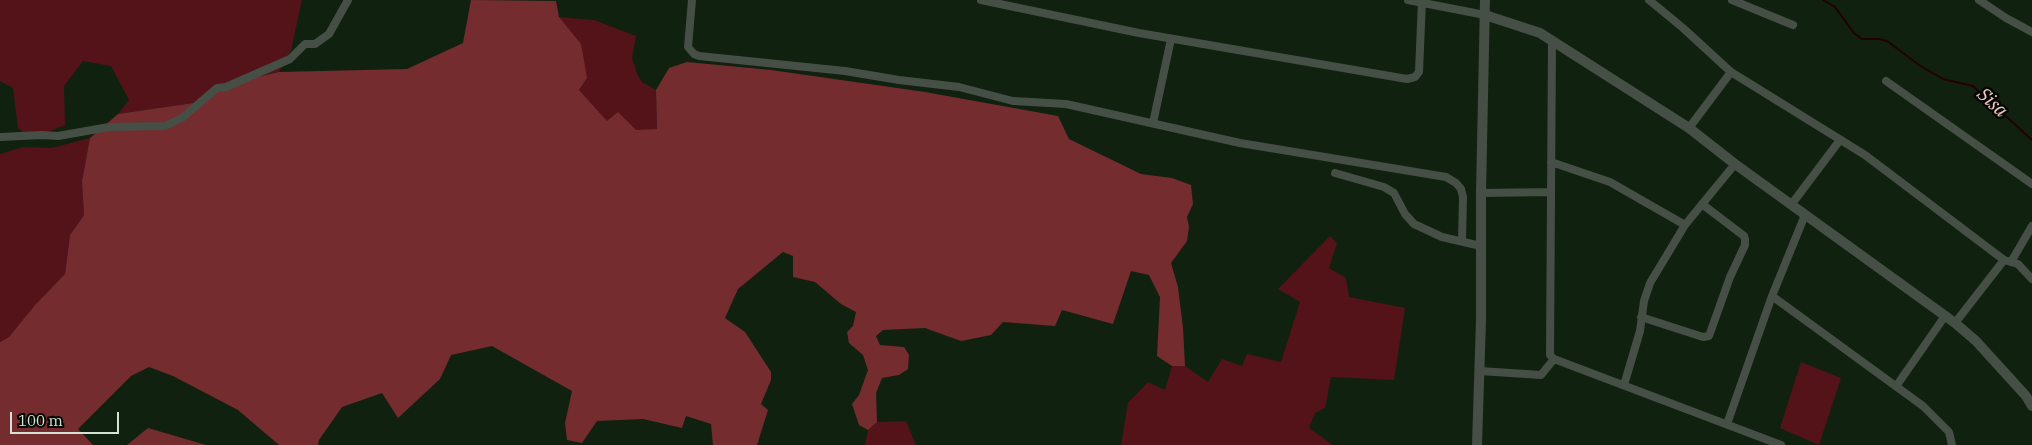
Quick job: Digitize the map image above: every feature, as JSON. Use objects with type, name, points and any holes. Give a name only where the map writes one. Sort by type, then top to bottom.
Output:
[{"type":"street","points":[[0,137],[58,136],[109,127],[165,126],[182,118],[217,88],[226,87],[290,59],[305,44],[314,44],[329,34],[348,0]]},
{"type":"street","points":[[692,0],[688,48],[699,56],[845,71],[958,87],[1013,101],[1066,104],[1240,144],[1446,177],[1456,183],[1461,189],[1463,197],[1462,241]]},
{"type":"street","points":[[981,0],[1171,39],[1408,79],[1415,77],[1419,72],[1422,1]]},
{"type":"street","points":[[1408,0],[1422,1],[1485,15],[1533,30],[1552,40],[1689,128],[1735,164],[1945,316],[1976,341],[2026,396],[2032,406]]},
{"type":"street","points":[[1476,445],[1480,371],[1485,0]]},
{"type":"street","points":[[1649,0],[1731,72],[1878,165],[2008,261],[2018,264],[2032,279]]},
{"type":"street","points":[[1732,0],[1793,25]]},
{"type":"street","points":[[1979,0],[2032,32]]},
{"type":"street","points":[[1153,123],[1171,39]]},
{"type":"street","points":[[1552,40],[1550,355],[1554,359],[1781,445]]},
{"type":"street","points":[[1689,128],[1731,72]]},
{"type":"street","points":[[1886,81],[2032,184]]},
{"type":"street","points":[[1791,205],[1840,140]]},
{"type":"street","points":[[1551,162],[1610,182],[1685,224]]},
{"type":"street","points":[[1624,385],[1640,331],[1641,316],[1650,283],[1685,224],[1735,164]]},
{"type":"street","points":[[1335,173],[1384,187],[1394,193],[1405,214],[1414,224],[1442,236],[1481,246]]},
{"type":"street","points":[[1481,193],[1551,192]]},
{"type":"street","points":[[1641,316],[1703,337],[1709,336],[1746,239],[1702,204]]},
{"type":"street","points":[[1727,424],[1772,296],[1805,215]]},
{"type":"street","points":[[1955,324],[2008,261],[2032,226]]},
{"type":"street","points":[[1772,296],[1897,385],[1923,406],[1948,432],[1952,445]]},
{"type":"street","points":[[1897,385],[1945,316]]},
{"type":"street","points":[[1480,371],[1541,375],[1554,359]]},
{"type":"shaded area","points":[[0,0],[302,0],[291,50],[279,72],[227,84],[193,103],[118,114],[129,100],[111,66],[83,61],[64,86],[65,125],[31,139],[18,128],[13,88],[0,81]]},
{"type":"shaded area","points":[[471,0],[556,1],[559,17],[581,44],[587,78],[579,90],[607,121],[618,112],[636,130],[657,129],[656,90],[669,68],[687,62],[771,70],[925,92],[1058,116],[1069,139],[1141,174],[1172,178],[1191,185],[1193,204],[1187,217],[1189,227],[1187,241],[1171,263],[1178,287],[1185,366],[1172,366],[1157,356],[1160,297],[1149,275],[1131,271],[1113,324],[1062,310],[1055,326],[1003,322],[991,335],[961,341],[925,328],[883,330],[876,336],[880,345],[904,347],[909,355],[908,369],[899,375],[882,378],[876,393],[877,422],[868,430],[859,425],[852,404],[859,395],[868,370],[863,355],[849,343],[847,332],[853,326],[856,312],[841,304],[815,282],[793,277],[793,256],[783,252],[738,289],[725,318],[745,332],[771,372],[771,380],[761,404],[768,410],[757,445],[713,445],[711,424],[686,416],[682,428],[643,419],[597,421],[582,443],[567,440],[565,423],[572,391],[492,346],[451,355],[440,379],[398,418],[382,393],[342,407],[319,440],[318,445],[279,445],[238,410],[173,376],[149,367],[131,376],[78,429],[93,445],[0,445],[0,342],[9,337],[35,305],[65,274],[70,235],[84,215],[82,181],[90,138],[118,114],[193,103],[227,84],[279,72],[407,69],[463,43]]},
{"type":"shaded area","points":[[558,17],[594,20],[636,36],[632,58],[642,82],[656,90],[657,130],[636,130],[607,122],[579,90],[587,78]]},
{"type":"shaded area","points":[[90,138],[82,181],[84,215],[70,235],[65,274],[35,305],[9,337],[0,342],[0,154],[23,147],[51,148]]},
{"type":"shaded area","points":[[1330,236],[1337,243],[1329,268],[1346,278],[1349,297],[1405,308],[1394,380],[1331,377],[1325,408],[1315,413],[1309,428],[1333,445],[1121,445],[1128,403],[1148,382],[1165,390],[1172,366],[1185,366],[1208,382],[1222,359],[1242,366],[1247,354],[1281,362],[1300,302],[1278,289]]},
{"type":"shaded area","points":[[1801,362],[1841,378],[1819,445],[1780,428]]},
{"type":"shaded area","points":[[906,421],[916,445],[865,445],[868,430],[877,422]]},
{"type":"shaded area","points":[[148,428],[206,445],[127,445]]},
{"type":"waterway","name":"Sisa","points":[[1823,0],[1835,7],[1854,33],[1862,39],[1887,41],[1919,65],[1943,79],[1973,86],[2032,140]]}]
